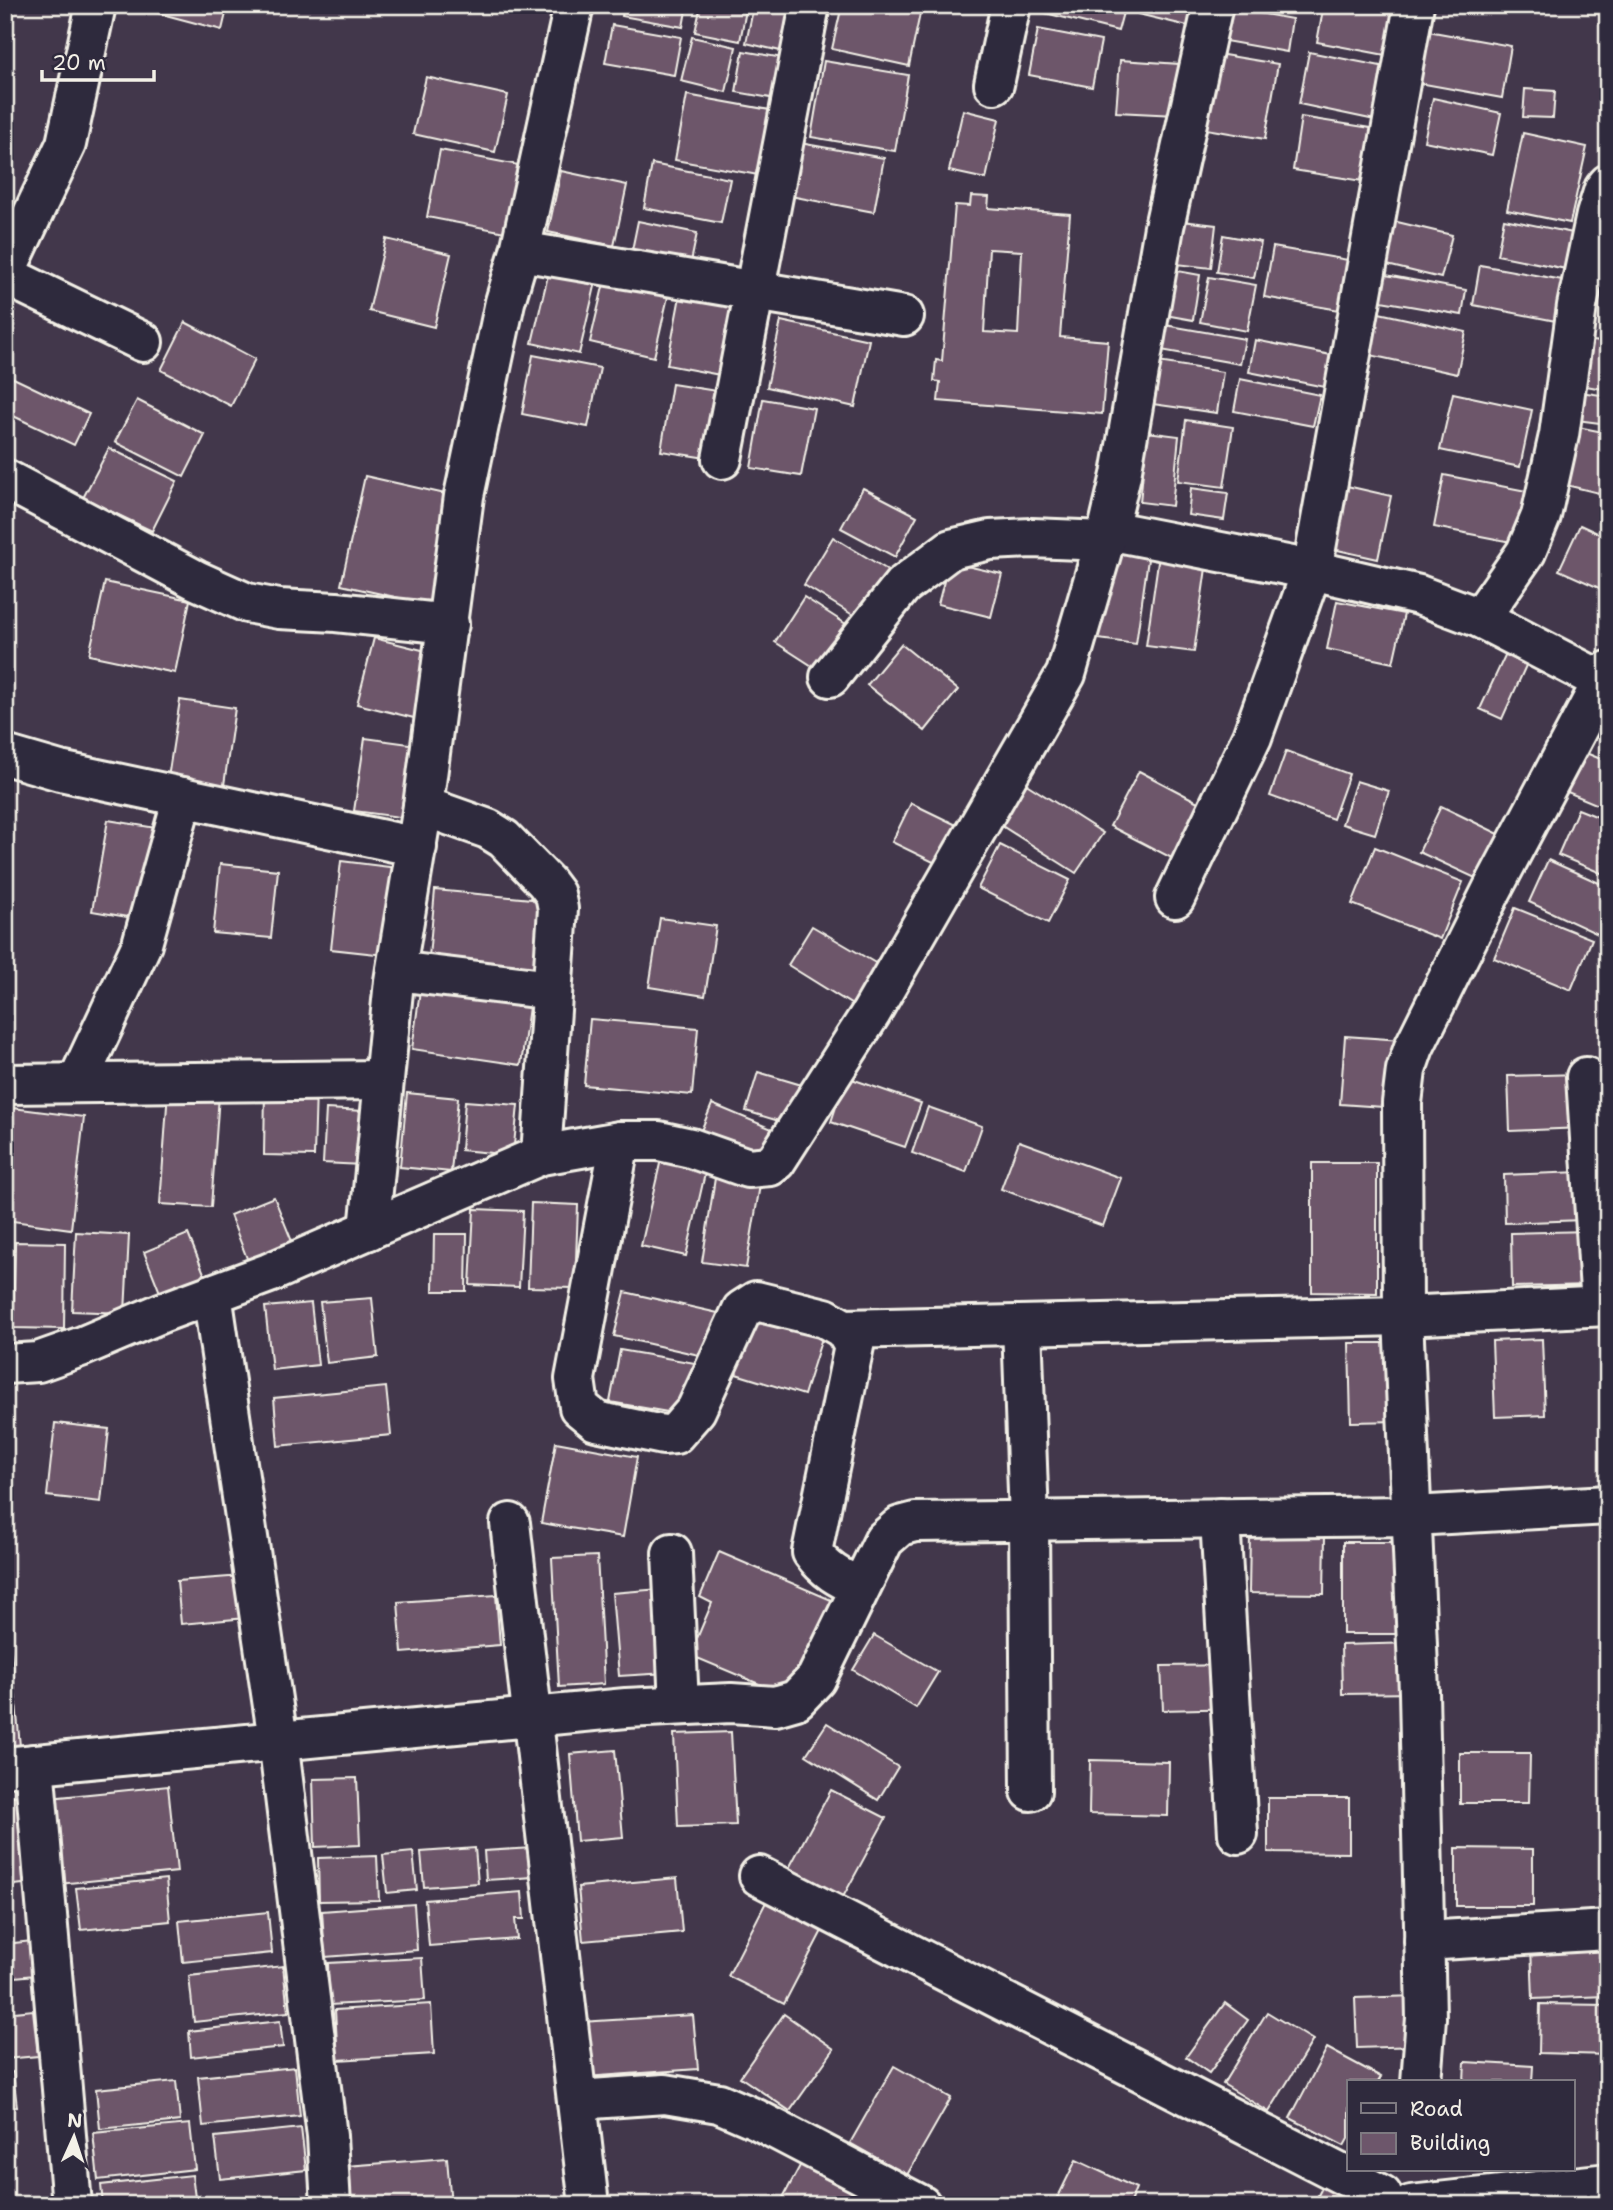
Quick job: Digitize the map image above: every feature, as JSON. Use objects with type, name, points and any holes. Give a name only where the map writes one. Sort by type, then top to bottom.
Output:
[{"type":"street","points":[[96,5],[66,144],[5,274],[144,342]]},
{"type":"street","points":[[369,1230],[396,971],[423,806],[464,496],[505,302],[520,251],[574,5]]},
{"type":"street","points":[[722,459],[810,5]]},
{"type":"street","points":[[994,84],[1011,5]]},
{"type":"street","points":[[5,1364],[38,1362],[269,1273],[541,1155],[621,1141],[659,1141],[691,1148],[756,1169],[770,1166],[776,1161],[871,1013],[1066,674],[1121,475],[1164,227],[1213,5]]},
{"type":"street","points":[[1175,898],[1252,737],[1312,570],[1414,5]]},
{"type":"street","points":[[1480,618],[1526,552],[1541,516],[1559,435],[1577,306],[1596,215],[1604,188],[1608,184]]},
{"type":"street","points":[[520,251],[904,317]]},
{"type":"street","points":[[5,479],[196,580],[247,603],[279,609],[449,624]]},
{"type":"street","points":[[830,677],[902,586],[951,549],[990,540],[1106,536],[1312,570],[1419,595],[1480,618],[1605,676],[1492,890],[1414,1047],[1406,1070],[1402,1103],[1403,1316],[1413,1516],[1426,2018],[1421,2080]]},
{"type":"street","points":[[5,755],[60,771],[417,847]]},
{"type":"street","points":[[77,1083],[142,944],[183,797]]},
{"type":"street","points":[[423,806],[488,829],[504,839],[555,894],[558,909],[541,1155]]},
{"type":"street","points":[[396,971],[552,990]]},
{"type":"street","points":[[844,1329],[1403,1316],[1604,1306],[1587,1076]]},
{"type":"street","points":[[5,1084],[383,1080]]},
{"type":"street","points":[[621,1141],[575,1379],[579,1407],[596,1421],[663,1436],[676,1434],[696,1410],[742,1310],[756,1301],[825,1318],[844,1329],[854,1346],[813,1552],[821,1565],[837,1578],[860,1587]]},
{"type":"street","points":[[212,1294],[278,1740],[327,2136],[331,2205]]},
{"type":"street","points":[[1022,1325],[1029,1520],[1031,1791]]},
{"type":"street","points":[[72,2205],[20,1765],[679,1705],[751,1703],[775,1706],[796,1700],[816,1679],[884,1540],[900,1526],[915,1522],[1413,1516],[1608,1505]]},
{"type":"street","points":[[1220,1518],[1238,1834]]},
{"type":"street","points":[[510,1523],[589,2205]]},
{"type":"street","points":[[672,1553],[679,1705]]},
{"type":"street","points":[[759,1876],[1347,2172]]},
{"type":"street","points":[[1424,1941],[1608,1930]]},
{"type":"street","points":[[577,2100],[665,2094],[719,2103],[756,2119],[921,2205]]},
{"type":"street","points":[[1347,2172],[1391,2194],[1608,2183]]},
{"type":"building","points":[[128,5],[228,5],[222,30]]},
{"type":"building","points":[[624,5],[687,5],[683,27],[622,16]]},
{"type":"building","points":[[701,5],[747,5],[740,41],[695,32]]},
{"type":"building","points":[[754,5],[778,5],[798,10],[789,53],[746,43]]},
{"type":"building","points":[[842,5],[904,5],[921,9],[909,66],[832,49]]},
{"type":"building","points":[[1038,5],[1125,5],[1118,31],[1037,11]]},
{"type":"building","points":[[1140,5],[1198,5],[1192,27],[1138,14]]},
{"type":"building","points":[[1261,5],[1305,5],[1304,12]]},
{"type":"building","points":[[1324,5],[1382,5],[1410,11],[1401,58],[1317,42]]},
{"type":"building","points":[[1220,6],[1292,19],[1287,52],[1214,39]]},
{"type":"building","points":[[612,25],[681,37],[674,75],[605,63]]},
{"type":"building","points":[[1038,29],[1101,41],[1092,87],[1029,75]]},
{"type":"building","points":[[1428,31],[1511,46],[1502,98],[1419,83]]},
{"type":"building","points":[[692,37],[736,47],[726,92],[681,81]]},
{"type":"building","points":[[743,51],[789,59],[782,100],[736,92]]},
{"type":"building","points":[[1309,52],[1386,67],[1375,120],[1299,104]]},
{"type":"building","points":[[1212,53],[1278,64],[1265,139],[1200,128]]},
{"type":"building","points":[[1120,60],[1180,64],[1176,115],[1116,112]]},
{"type":"building","points":[[824,61],[908,75],[895,151],[811,137]]},
{"type":"building","points":[[426,77],[508,95],[495,152],[413,134]]},
{"type":"building","points":[[1525,89],[1555,91],[1553,118],[1523,117]]},
{"type":"building","points":[[687,95],[792,114],[780,179],[675,160]]},
{"type":"building","points":[[1433,98],[1501,113],[1492,155],[1424,141]]},
{"type":"building","points":[[963,110],[999,119],[986,179],[949,171]]},
{"type":"building","points":[[1301,117],[1396,132],[1388,185],[1293,170]]},
{"type":"building","points":[[1523,133],[1587,147],[1570,223],[1507,210]]},
{"type":"building","points":[[800,143],[884,158],[874,212],[790,196]]},
{"type":"building","points":[[440,150],[544,170],[531,237],[427,217]]},
{"type":"building","points":[[652,164],[730,179],[721,223],[644,208]]},
{"type":"building","points":[[561,171],[627,185],[614,246],[548,232]]},
{"type":"building","points":[[971,196],[989,197],[988,208],[1070,214],[1060,337],[1108,341],[1102,414],[938,401],[940,382],[934,381],[936,360],[942,361],[955,205],[970,206]],"holes":[[[989,249],[1022,251],[1018,334],[984,332]]]},
{"type":"building","points":[[1504,219],[1573,233],[1566,269],[1497,255]]},
{"type":"building","points":[[1173,220],[1216,225],[1211,268],[1168,263]]},
{"type":"building","points":[[638,221],[697,233],[690,267],[631,255]]},
{"type":"building","points":[[1393,221],[1452,235],[1441,278],[1383,264]]},
{"type":"building","points":[[1223,235],[1261,242],[1254,278],[1217,272]]},
{"type":"building","points":[[386,239],[451,254],[434,327],[369,311]]},
{"type":"building","points":[[1273,247],[1354,261],[1345,311],[1264,297]]},
{"type":"building","points":[[1480,265],[1568,281],[1561,322],[1473,305]]},
{"type":"building","points":[[1161,268],[1200,275],[1193,320],[1154,313]]},
{"type":"building","points":[[549,271],[596,282],[579,354],[532,343]]},
{"type":"building","points":[[606,274],[670,288],[654,357],[590,342]]},
{"type":"building","points":[[1386,275],[1466,290],[1462,315],[1381,301]]},
{"type":"building","points":[[1209,277],[1256,285],[1247,331],[1200,322]]},
{"type":"building","points":[[681,291],[750,303],[736,378],[667,365]]},
{"type":"building","points":[[1370,311],[1466,332],[1457,374],[1361,353]]},
{"type":"building","points":[[781,321],[869,340],[855,407],[767,387]]},
{"type":"building","points":[[185,322],[255,359],[231,406],[161,370]]},
{"type":"building","points":[[1165,325],[1245,339],[1240,364],[1161,350]]},
{"type":"building","points":[[1255,340],[1336,356],[1330,388],[1249,372]]},
{"type":"building","points":[[1593,341],[1608,343],[1608,390],[1586,386]]},
{"type":"building","points":[[533,355],[600,368],[588,427],[522,414]]},
{"type":"building","points":[[1145,360],[1223,372],[1217,413],[1138,402]]},
{"type":"building","points":[[5,374],[89,414],[74,445],[5,412]]},
{"type":"building","points":[[1240,379],[1320,395],[1313,426],[1234,411]]},
{"type":"building","points":[[672,384],[742,395],[732,462],[661,451]]},
{"type":"building","points":[[1580,392],[1608,396],[1608,424],[1576,420]]},
{"type":"building","points":[[1453,393],[1532,410],[1520,467],[1440,450]]},
{"type":"building","points":[[763,399],[814,408],[801,476],[751,468]]},
{"type":"building","points":[[137,400],[205,435],[184,477],[115,442]]},
{"type":"building","points":[[1186,420],[1233,427],[1224,487],[1178,481]]},
{"type":"building","points":[[1578,427],[1608,433],[1608,452],[1599,493],[1566,485]]},
{"type":"building","points":[[1147,432],[1179,436],[1172,506],[1140,502]]},
{"type":"building","points":[[109,448],[177,481],[152,531],[83,498]]},
{"type":"building","points":[[1444,475],[1537,493],[1527,545],[1434,527]]},
{"type":"building","points":[[365,476],[472,500],[449,609],[341,585]]},
{"type":"building","points":[[1347,486],[1391,496],[1378,559],[1333,549]]},
{"type":"building","points":[[863,488],[917,516],[895,557],[841,528]]},
{"type":"building","points":[[1191,488],[1228,493],[1224,520],[1188,515]]},
{"type":"building","points":[[1580,525],[1608,538],[1608,592],[1559,570]]},
{"type":"building","points":[[833,537],[891,572],[861,620],[804,585]]},
{"type":"building","points":[[1110,546],[1149,552],[1136,644],[1098,639]]},
{"type":"building","points":[[1159,555],[1207,561],[1194,652],[1146,646]]},
{"type":"building","points":[[949,562],[1002,574],[991,617],[938,604]]},
{"type":"building","points":[[105,582],[190,600],[175,673],[89,655]]},
{"type":"building","points":[[804,597],[863,635],[834,680],[775,642]]},
{"type":"building","points":[[1337,601],[1404,614],[1393,663],[1327,649]]},
{"type":"building","points":[[374,638],[438,654],[422,720],[357,704]]},
{"type":"building","points":[[901,644],[958,690],[925,731],[867,685]]},
{"type":"building","points":[[1507,651],[1528,661],[1502,719],[1480,709]]},
{"type":"building","points":[[180,700],[235,708],[222,799],[166,791]]},
{"type":"building","points":[[365,738],[417,745],[407,818],[354,811]]},
{"type":"building","points":[[1286,751],[1349,774],[1333,819],[1270,796]]},
{"type":"building","points":[[1581,751],[1608,762],[1608,809],[1565,791]]},
{"type":"building","points":[[1139,771],[1215,811],[1187,866],[1110,826]]},
{"type":"building","points":[[1017,778],[1103,833],[1076,873],[991,819]]},
{"type":"building","points":[[1356,781],[1389,791],[1375,834],[1342,824]]},
{"type":"building","points":[[911,803],[975,834],[956,873],[892,842]]},
{"type":"building","points":[[1441,806],[1505,837],[1484,882],[1419,852]]},
{"type":"building","points":[[1578,809],[1608,821],[1608,876],[1558,855]]},
{"type":"building","points":[[108,820],[168,830],[151,921],[92,911]]},
{"type":"building","points":[[1000,845],[1070,880],[1048,923],[978,888]]},
{"type":"building","points":[[1375,847],[1463,882],[1440,939],[1352,904]]},
{"type":"building","points":[[1548,860],[1608,887],[1608,924],[1602,936],[1529,902]]},
{"type":"building","points":[[341,861],[414,870],[403,957],[331,949]]},
{"type":"building","points":[[220,864],[278,870],[271,938],[213,933]]},
{"type":"building","points":[[435,890],[552,901],[545,978],[428,968]]},
{"type":"building","points":[[1515,908],[1592,939],[1571,990],[1494,958]]},
{"type":"building","points":[[660,918],[716,926],[705,996],[649,987]]},
{"type":"building","points":[[812,926],[884,968],[859,1009],[788,965]]},
{"type":"building","points":[[420,991],[529,1007],[521,1065],[412,1049]]},
{"type":"building","points":[[590,1019],[698,1028],[692,1095],[584,1085]]},
{"type":"building","points":[[1345,1036],[1402,1040],[1398,1108],[1340,1104]]},
{"type":"building","points":[[758,1072],[805,1086],[792,1125],[746,1111]]},
{"type":"building","points":[[1579,1074],[1582,1128],[1510,1131],[1508,1076]]},
{"type":"building","points":[[846,1077],[921,1103],[905,1147],[831,1122]]},
{"type":"building","points":[[265,1088],[316,1089],[314,1156],[264,1155]]},
{"type":"building","points":[[168,1091],[219,1095],[211,1207],[160,1204]]},
{"type":"building","points":[[407,1093],[458,1098],[451,1172],[400,1167]]},
{"type":"building","points":[[465,1101],[518,1105],[513,1155],[461,1150]]},
{"type":"building","points":[[712,1104],[772,1129],[758,1162],[698,1138]]},
{"type":"building","points":[[5,1107],[84,1117],[71,1229],[5,1220]]},
{"type":"building","points":[[928,1107],[982,1126],[966,1172],[912,1153]]},
{"type":"building","points":[[326,1109],[384,1112],[382,1166],[323,1163]]},
{"type":"building","points":[[1019,1141],[1121,1178],[1103,1226],[1001,1189]]},
{"type":"building","points":[[662,1155],[707,1165],[686,1256],[641,1246]]},
{"type":"building","points":[[1312,1163],[1377,1163],[1377,1293],[1312,1292]]},
{"type":"building","points":[[1581,1172],[1583,1220],[1505,1223],[1504,1175]]},
{"type":"building","points":[[715,1178],[760,1185],[746,1268],[702,1262]]},
{"type":"building","points":[[274,1197],[295,1249],[250,1266],[230,1215]]},
{"type":"building","points":[[531,1203],[578,1205],[575,1288],[528,1287]]},
{"type":"building","points":[[474,1209],[523,1211],[519,1287],[470,1285]]},
{"type":"building","points":[[1590,1231],[1591,1285],[1512,1287],[1511,1233]]},
{"type":"building","points":[[76,1232],[129,1235],[125,1313],[72,1311]]},
{"type":"building","points":[[188,1234],[210,1288],[165,1305],[144,1252]]},
{"type":"building","points":[[434,1234],[467,1234],[466,1291],[433,1291]]},
{"type":"building","points":[[15,1242],[65,1243],[64,1329],[13,1328]]},
{"type":"building","points":[[625,1292],[718,1313],[708,1357],[614,1336]]},
{"type":"building","points":[[372,1298],[378,1357],[327,1363],[320,1302]]},
{"type":"building","points":[[311,1303],[318,1365],[272,1370],[265,1307]]},
{"type":"building","points":[[754,1316],[822,1338],[804,1395],[736,1374]]},
{"type":"building","points":[[1542,1339],[1545,1415],[1495,1417],[1492,1341]]},
{"type":"building","points":[[1349,1343],[1399,1343],[1400,1421],[1351,1422]]},
{"type":"building","points":[[620,1350],[695,1363],[685,1415],[610,1402]]},
{"type":"building","points":[[386,1387],[391,1435],[278,1446],[274,1398]]},
{"type":"building","points":[[55,1423],[109,1429],[101,1502],[47,1496]]},
{"type":"building","points":[[556,1442],[637,1457],[623,1537],[541,1523]]},
{"type":"building","points":[[1250,1534],[1325,1535],[1324,1594],[1249,1593]]},
{"type":"building","points":[[1343,1542],[1409,1542],[1409,1634],[1343,1634]]},
{"type":"building","points":[[719,1552],[836,1602],[795,1699],[690,1655],[712,1603],[700,1597]]},
{"type":"building","points":[[597,1556],[604,1684],[559,1687],[552,1558]]},
{"type":"building","points":[[242,1576],[246,1618],[181,1624],[177,1581]]},
{"type":"building","points":[[660,1589],[667,1673],[619,1676],[612,1593]]},
{"type":"building","points":[[496,1595],[500,1645],[402,1653],[398,1602]]},
{"type":"building","points":[[874,1635],[938,1672],[916,1708],[853,1670]]},
{"type":"building","points":[[5,1640],[10,1640],[20,1746],[5,1747]]},
{"type":"building","points":[[1416,1643],[1418,1693],[1342,1694],[1341,1645]]},
{"type":"building","points":[[1239,1665],[1240,1708],[1163,1710],[1161,1666]]},
{"type":"building","points":[[827,1723],[898,1767],[878,1800],[806,1755]]},
{"type":"building","points":[[731,1732],[736,1825],[678,1827],[674,1734]]},
{"type":"building","points":[[615,1750],[623,1837],[577,1841],[570,1754]]},
{"type":"building","points":[[1460,1753],[1530,1753],[1529,1803],[1460,1803]]},
{"type":"building","points":[[1090,1760],[1169,1762],[1168,1816],[1089,1814]]},
{"type":"building","points":[[357,1778],[360,1845],[315,1847],[313,1779]]},
{"type":"building","points":[[168,1786],[177,1872],[59,1884],[50,1798]]},
{"type":"building","points":[[831,1790],[886,1818],[843,1897],[789,1868]]},
{"type":"building","points":[[23,1795],[32,1883],[5,1886],[5,1797]]},
{"type":"building","points":[[1268,1798],[1349,1798],[1349,1853],[1268,1852]]},
{"type":"building","points":[[475,1848],[478,1883],[424,1887],[421,1852]]},
{"type":"building","points":[[532,1848],[534,1877],[486,1880],[484,1851]]},
{"type":"building","points":[[1456,1848],[1533,1849],[1533,1906],[1456,1906]]},
{"type":"building","points":[[413,1852],[417,1890],[387,1893],[383,1855]]},
{"type":"building","points":[[377,1856],[379,1900],[319,1901],[318,1858]]},
{"type":"building","points":[[677,1878],[682,1932],[583,1941],[578,1887]]},
{"type":"building","points":[[166,1879],[170,1921],[81,1930],[76,1888]]},
{"type":"building","points":[[522,1892],[524,1919],[515,1919],[517,1939],[429,1946],[425,1900]]},
{"type":"building","points":[[767,1900],[823,1929],[784,2004],[728,1976]]},
{"type":"building","points":[[414,1904],[417,1950],[325,1957],[322,1911]]},
{"type":"building","points":[[268,1912],[272,1953],[183,1962],[179,1921]]},
{"type":"building","points":[[32,1941],[35,1975],[5,1978],[5,1944]]},
{"type":"building","points":[[1604,1944],[1606,1996],[1533,1999],[1531,1946]]},
{"type":"building","points":[[422,1958],[425,2000],[329,2005],[328,1963]]},
{"type":"building","points":[[283,1966],[288,2012],[194,2022],[189,1976]]},
{"type":"building","points":[[1416,1996],[1418,2046],[1357,2048],[1355,1998]]},
{"type":"building","points":[[1225,2003],[1248,2020],[1209,2073],[1186,2057]]},
{"type":"building","points":[[431,2004],[434,2054],[338,2060],[335,2010]]},
{"type":"building","points":[[1540,2004],[1608,2005],[1608,2055],[1539,2053]]},
{"type":"building","points":[[33,2010],[38,2056],[5,2059],[5,2013]]},
{"type":"building","points":[[1267,2012],[1313,2040],[1269,2112],[1223,2084]]},
{"type":"building","points":[[784,2014],[834,2049],[790,2111],[740,2077]]},
{"type":"building","points":[[693,2015],[698,2069],[585,2077],[581,2022]]},
{"type":"building","points":[[280,2021],[283,2047],[191,2057],[189,2031]]},
{"type":"building","points":[[1327,2048],[1381,2077],[1379,2080],[1347,2080],[1347,2141],[1344,2146],[1290,2118]]},
{"type":"building","points":[[1465,2062],[1533,2066],[1532,2080],[1464,2080]]},
{"type":"building","points":[[894,2066],[951,2098],[907,2175],[850,2143]]},
{"type":"building","points":[[295,2067],[300,2116],[203,2126],[198,2077]]},
{"type":"building","points":[[13,2072],[17,2107],[5,2108],[5,2073]]},
{"type":"building","points":[[176,2081],[180,2121],[100,2129],[96,2089]]},
{"type":"building","points":[[190,2124],[195,2169],[98,2180],[93,2133]]},
{"type":"building","points":[[301,2128],[306,2170],[220,2179],[215,2137]]},
{"type":"building","points":[[447,2158],[451,2205],[350,2205],[347,2166]]},
{"type":"building","points":[[1076,2160],[1136,2188],[1129,2205],[1054,2205]]},
{"type":"building","points":[[802,2162],[864,2194],[858,2205],[779,2205]]},
{"type":"building","points":[[192,2175],[196,2205],[103,2205],[101,2185]]},
{"type":"building","points":[[1328,2176],[1376,2205],[1313,2205]]}]
